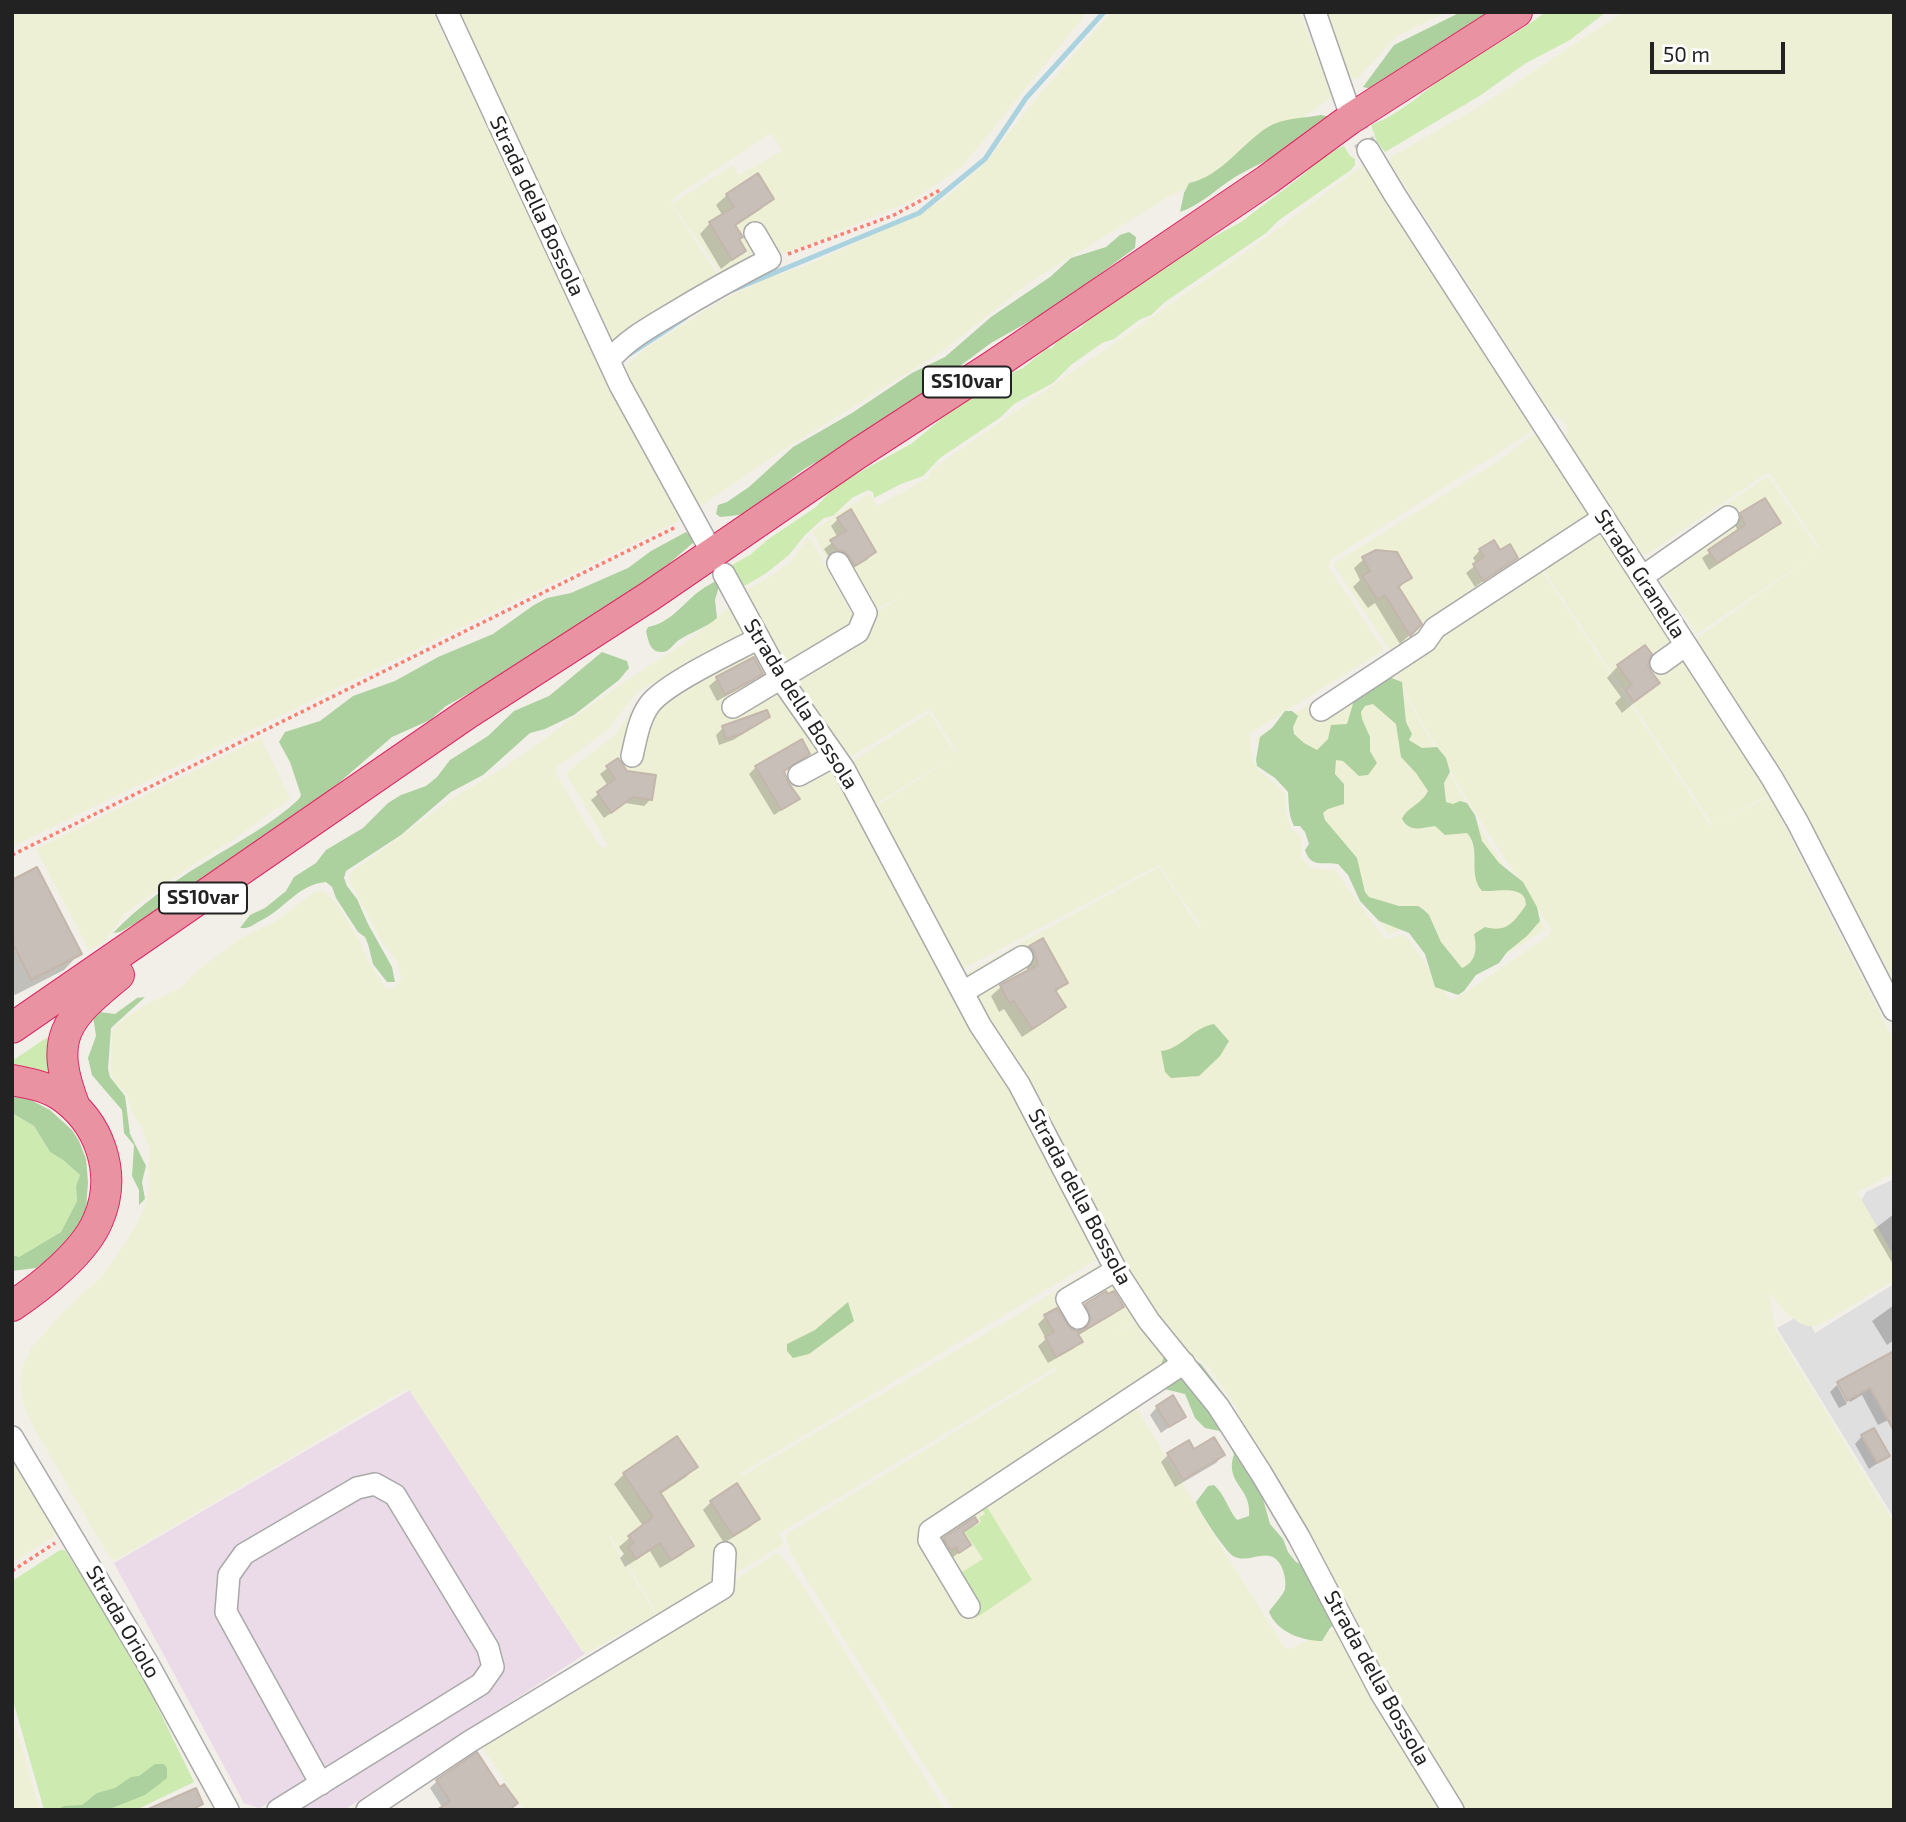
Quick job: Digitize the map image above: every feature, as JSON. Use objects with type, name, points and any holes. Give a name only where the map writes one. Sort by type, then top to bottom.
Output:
[{"type":"highway","name":"SS10var","points":[[12,1028],[467,715],[650,596],[857,454],[994,365],[1267,180],[1350,120],[1517,12]]},
{"type":"highway","points":[[75,1107],[65,1081],[61,1057],[63,1039],[71,1019],[124,970],[130,948]]},
{"type":"highway","points":[[12,1080],[35,1084],[56,1093],[75,1107],[91,1126],[101,1148],[106,1172],[105,1197],[98,1221],[86,1242],[68,1259],[37,1273],[13,1299]]},
{"type":"street","name":"Strada della Bossola","points":[[447,12],[609,361],[709,547]]},
{"type":"street","points":[[1315,12],[1350,113]]},
{"type":"street","name":"Strada Granella","points":[[1368,150],[1772,778],[1894,1010]]},
{"type":"street","points":[[609,361],[618,350],[650,327],[721,284],[770,260],[755,233]]},
{"type":"street","points":[[1642,577],[1728,517]]},
{"type":"street","points":[[1321,710],[1426,641],[1435,628],[1603,518]]},
{"type":"street","points":[[733,707],[858,632],[866,613],[838,563]]},
{"type":"street","name":"Strada della Bossola","points":[[724,574],[782,679],[844,769],[962,992],[1019,1084],[1116,1270],[1149,1321],[1218,1406],[1274,1495],[1328,1589],[1381,1693],[1453,1810]]},
{"type":"street","points":[[632,756],[643,716],[650,703],[674,684],[759,638]]},
{"type":"street","points":[[1661,663],[1686,645]]},
{"type":"street","points":[[799,775],[834,756]]},
{"type":"street","points":[[962,992],[1022,957]]},
{"type":"street","points":[[1078,1318],[1067,1299],[1116,1270]]},
{"type":"street","points":[[969,1607],[929,1540],[930,1531],[1184,1363]]},
{"type":"street","name":"Strada Oriolo","points":[[12,1437],[148,1664],[228,1810]]},
{"type":"street","points":[[278,1810],[321,1784],[481,1684],[493,1667],[488,1648],[395,1495],[375,1484],[357,1488],[244,1554],[229,1575],[226,1612],[321,1784]]},
{"type":"street","points":[[367,1810],[469,1742],[723,1588],[725,1553]]},
{"type":"path","points":[[770,260],[894,215],[942,189]]},
{"type":"path","points":[[12,855],[693,518]]},
{"type":"path","points":[[12,1571],[71,1533]]},
{"type":"shaded area","points":[[1894,1179],[1894,1265],[1860,1203],[1866,1192]]},
{"type":"shaded area","points":[[1894,1284],[1894,1518],[1777,1328],[1804,1313],[1815,1333]]},
{"type":"shaded area","points":[[410,1390],[585,1654],[344,1810],[297,1810],[288,1793],[259,1808],[244,1803],[114,1563]]},
{"type":"green space","points":[[12,12],[433,12],[602,370],[679,514],[679,521],[12,847]]},
{"type":"green space","points":[[455,12],[1085,12],[962,167],[911,201],[838,232],[832,230],[835,235],[781,254],[764,250],[722,274],[672,204],[733,165],[739,175],[782,151],[773,136],[769,134],[674,198],[671,204],[716,272],[715,276],[616,342],[610,340]]},
{"type":"green space","points":[[1111,12],[1299,12],[1332,93],[1330,98],[1311,112],[1217,176],[1170,196],[1030,282],[941,352],[775,455],[703,505],[694,504],[623,369],[646,348],[717,303],[765,279],[807,265],[918,215],[951,194],[986,162]]},
{"type":"green space","points":[[1322,12],[1446,12],[1396,37],[1357,79],[1350,78],[1345,73]]},
{"type":"green space","points":[[1461,12],[1489,12],[1371,89],[1363,87],[1394,45]]},
{"type":"green space","points":[[1546,12],[1606,12],[1570,40],[1526,63],[1481,95],[1385,152],[1377,142],[1371,125],[1403,108],[1453,71]]},
{"type":"green space","points":[[1623,12],[1894,12],[1894,983],[1815,831],[1696,642],[1697,638],[1819,552],[1697,634],[1646,559],[1768,476],[1818,549],[1819,547],[1767,473],[1646,555],[1640,552],[1569,446],[1565,422],[1551,413],[1389,161],[1391,157],[1482,105]]},
{"type":"green space","points":[[1321,115],[1331,117],[1313,127],[1281,152],[1180,212],[1189,183],[1221,167],[1268,127],[1287,120]]},
{"type":"green space","points":[[1344,146],[1355,159],[1351,170],[1279,220],[1266,233],[1165,302],[1151,315],[1139,320],[1114,339],[1102,343],[1071,365],[1053,383],[1014,404],[1001,417],[940,458],[923,476],[874,498],[873,492],[868,490],[852,498],[833,516],[824,518],[805,535],[789,555],[741,588],[730,566],[750,555],[767,540],[816,507],[836,485],[911,444],[956,407],[982,393],[996,380],[1023,368],[1046,349],[1052,348],[1060,338],[1078,330],[1093,316],[1197,246],[1241,222],[1328,153]]},
{"type":"green space","points":[[1362,166],[1367,169],[1531,426],[1531,432],[1330,560],[1329,568],[1384,650],[1249,734],[1253,760],[1257,769],[1285,794],[1285,811],[1291,828],[1301,837],[1301,857],[1310,868],[1335,870],[1387,940],[1400,935],[1407,937],[1449,998],[1454,1000],[1549,935],[1551,929],[1469,803],[1401,686],[1395,670],[1398,662],[1333,564],[1495,463],[1536,433],[1725,717],[1769,795],[1713,825],[1769,797],[1771,799],[1894,1041],[1894,1173],[1857,1192],[1894,1256],[1894,1280],[1818,1326],[1807,1326],[1798,1322],[1787,1314],[1769,1293],[1775,1329],[1894,1523],[1894,1810],[1459,1810],[1239,1431],[1238,1410],[1209,1367],[1176,1344],[1125,1271],[961,976],[1159,867],[1200,929],[1201,926],[1159,865],[961,970],[875,807],[955,756],[872,806],[848,764],[929,713],[955,753],[956,751],[932,712],[928,710],[844,761],[791,676],[870,628],[874,623],[871,615],[902,597],[870,612],[842,590],[812,531],[865,496],[871,495],[877,506],[928,478],[931,470],[1253,247]],"holes":[[[1542,568],[1713,825],[1711,826]]]},
{"type":"green space","points":[[1129,232],[1136,237],[1135,248],[1055,307],[991,343],[906,406],[799,472],[763,503],[734,516],[720,517],[716,514],[718,505],[749,487],[793,447],[852,413],[912,373],[945,357],[991,317],[1050,277],[1071,258],[1106,247],[1120,235]]},
{"type":"green space","points":[[686,532],[696,538],[694,542],[664,568],[567,634],[446,706],[430,720],[392,737],[319,800],[168,905],[120,932],[113,933],[168,886],[265,825],[299,799],[301,795],[290,762],[279,742],[285,732],[320,721],[353,696],[395,681],[438,657],[493,634],[547,598],[571,593],[628,568],[651,551]]},
{"type":"green space","points":[[807,538],[810,538],[853,616],[852,623],[782,667],[740,593],[791,561]]},
{"type":"green space","points":[[716,581],[719,586],[715,600],[717,618],[679,640],[666,651],[654,650],[646,631],[648,627],[670,617],[701,590]]},
{"type":"green space","points":[[731,606],[746,632],[637,692],[609,729],[557,767],[556,773],[599,846],[608,846],[566,773],[616,734],[642,694],[692,671],[750,632],[827,759],[1022,1106],[1099,1258],[740,1474],[742,1476],[1022,1312],[1102,1262],[1140,1318],[1105,1340],[1139,1320],[1169,1364],[1132,1401],[1215,1537],[1285,1648],[1290,1649],[1337,1630],[1396,1739],[1441,1810],[953,1810],[790,1552],[786,1537],[788,1533],[1057,1370],[1056,1367],[778,1534],[784,1544],[660,1618],[610,1535],[655,1613],[586,1653],[582,1651],[406,1389],[116,1560],[108,1555],[34,1428],[23,1403],[20,1384],[22,1368],[31,1348],[66,1309],[103,1275],[126,1242],[148,1197],[149,1148],[127,1095],[115,1083],[111,1073],[112,1034],[116,1025],[143,1006],[182,987],[198,970],[241,938],[276,921],[316,891],[325,892],[337,904],[383,984],[387,989],[394,988],[402,978],[396,960],[382,942],[350,882],[349,877],[353,871],[453,798],[502,769],[621,684],[689,640]]},
{"type":"green space","points":[[602,652],[627,661],[629,668],[619,680],[574,715],[530,733],[483,775],[451,792],[401,835],[346,871],[344,878],[347,886],[357,899],[392,967],[395,982],[387,982],[373,964],[365,937],[358,932],[332,887],[326,882],[307,887],[269,916],[249,927],[240,928],[250,915],[265,908],[286,891],[294,877],[316,863],[326,850],[363,828],[388,803],[426,786],[450,760],[488,736],[514,711],[549,696]]},
{"type":"green space","points":[[1377,661],[1392,672],[1489,843],[1546,929],[1452,989],[1414,922],[1389,935],[1333,851],[1288,792],[1255,739]]},
{"type":"green space","points":[[1389,677],[1402,682],[1406,722],[1412,734],[1409,740],[1422,748],[1437,747],[1446,758],[1450,772],[1444,783],[1446,802],[1467,803],[1475,815],[1482,841],[1499,863],[1523,882],[1537,907],[1540,921],[1527,936],[1507,952],[1499,963],[1476,975],[1458,995],[1435,987],[1425,954],[1409,933],[1379,921],[1360,901],[1348,875],[1338,864],[1311,860],[1305,850],[1309,844],[1305,832],[1292,822],[1288,792],[1275,778],[1257,766],[1260,737],[1272,728],[1285,711],[1292,711],[1298,716],[1293,727],[1294,734],[1317,750],[1328,739],[1331,725],[1347,724],[1355,697]],"holes":[[[1373,704],[1396,724],[1401,757],[1428,791],[1402,819],[1409,826],[1416,828],[1435,826],[1445,835],[1467,833],[1474,846],[1475,877],[1482,891],[1516,892],[1525,898],[1526,905],[1509,925],[1499,928],[1485,927],[1474,934],[1475,954],[1471,962],[1462,968],[1441,942],[1424,910],[1418,906],[1399,906],[1369,897],[1365,892],[1357,858],[1325,820],[1323,813],[1344,804],[1344,784],[1335,774],[1336,760],[1343,761],[1359,776],[1368,775],[1377,763],[1370,751],[1370,737],[1362,719],[1361,712],[1365,706]]]},
{"type":"green space","points":[[261,738],[290,799],[125,913],[104,943],[89,950],[36,849]]},
{"type":"green space","points":[[145,997],[111,1028],[108,1069],[110,1077],[125,1096],[130,1134],[146,1166],[142,1182],[145,1199],[139,1205],[139,1190],[132,1176],[134,1145],[124,1133],[122,1110],[92,1075],[88,1058],[96,1036],[93,1016],[99,1012],[115,1014],[137,998]]},
{"type":"green space","points":[[1214,1024],[1229,1041],[1220,1056],[1199,1076],[1171,1078],[1165,1072],[1161,1051]]},
{"type":"green space","points":[[58,1030],[61,1087],[12,1069],[12,1061]]},
{"type":"green space","points":[[12,1094],[25,1097],[50,1110],[72,1130],[86,1159],[88,1182],[86,1210],[77,1231],[58,1253],[36,1268],[12,1271],[12,1247],[13,1255],[19,1257],[61,1232],[77,1201],[76,1186],[80,1175],[50,1152],[34,1126],[12,1113]]},
{"type":"green space","points":[[12,1113],[34,1126],[50,1152],[80,1175],[76,1186],[77,1201],[61,1232],[19,1257],[13,1255],[12,1247]]},
{"type":"green space","points":[[848,1302],[854,1321],[809,1354],[793,1358],[787,1351],[787,1344],[815,1330]]},
{"type":"green space","points":[[1182,1352],[1201,1364],[1229,1401],[1235,1413],[1235,1439],[1263,1499],[1270,1524],[1283,1539],[1296,1562],[1308,1567],[1341,1619],[1330,1628],[1322,1641],[1291,1634],[1278,1625],[1269,1612],[1285,1589],[1283,1569],[1278,1561],[1265,1555],[1243,1559],[1233,1556],[1218,1539],[1196,1502],[1208,1486],[1214,1485],[1237,1520],[1249,1516],[1247,1498],[1233,1472],[1234,1454],[1225,1436],[1220,1431],[1205,1428],[1195,1418],[1185,1394],[1164,1389],[1158,1394],[1154,1389],[1161,1379],[1162,1363],[1167,1353]]},
{"type":"green space","points":[[12,1456],[61,1532],[12,1563]]},
{"type":"green space","points":[[982,1499],[1032,1580],[979,1616],[954,1577],[983,1559],[955,1517],[963,1511],[974,1527],[981,1522],[979,1518],[985,1514],[977,1502]]},
{"type":"green space","points":[[60,1550],[65,1550],[138,1667],[194,1782],[136,1810],[44,1810],[12,1697],[12,1581]]},
{"type":"green space","points":[[776,1553],[781,1555],[809,1595],[945,1810],[524,1810],[481,1745]]},
{"type":"green space","points":[[12,1715],[40,1810],[12,1810]]},
{"type":"green space","points":[[155,1764],[164,1764],[167,1778],[145,1795],[107,1810],[56,1810],[64,1806],[82,1805],[97,1793],[115,1788],[131,1777],[139,1776]]},
{"type":"building","points":[[758,173],[774,199],[735,225],[743,237],[739,239],[746,251],[732,260],[709,222],[734,207],[726,194]]},
{"type":"building","points":[[1765,498],[1781,523],[1717,563],[1708,550],[1745,525],[1740,513]]},
{"type":"building","points":[[851,509],[876,552],[855,566],[849,556],[844,551],[837,550],[830,540],[846,531],[837,518]]},
{"type":"building","points":[[1494,540],[1500,550],[1510,544],[1518,558],[1483,581],[1473,564],[1484,557],[1479,549]]},
{"type":"building","points":[[1376,550],[1397,552],[1412,578],[1398,586],[1422,624],[1410,636],[1385,595],[1378,600],[1362,576],[1370,571],[1362,557]]},
{"type":"building","points":[[1645,645],[1652,654],[1648,664],[1650,670],[1660,683],[1634,702],[1625,690],[1632,685],[1617,665]]},
{"type":"building","points":[[754,657],[763,674],[725,695],[716,677]]},
{"type":"building","points":[[767,710],[770,717],[741,734],[726,739],[722,726]]},
{"type":"building","points":[[802,739],[810,754],[784,771],[800,799],[781,810],[755,766]]},
{"type":"building","points":[[618,758],[627,771],[656,775],[652,800],[633,797],[611,813],[597,792],[615,779],[606,766]]},
{"type":"building","points":[[37,867],[82,954],[31,980],[12,942],[12,880]]},
{"type":"building","points":[[1043,938],[1068,983],[1055,990],[1066,1007],[1032,1029],[1014,1001],[1009,1003],[1000,985],[1038,965],[1034,951],[1029,946]]},
{"type":"building","points":[[1106,1291],[1108,1294],[1114,1291],[1124,1307],[1078,1334],[1083,1342],[1056,1357],[1045,1337],[1054,1332],[1044,1315],[1057,1308],[1071,1329],[1084,1330],[1091,1319],[1085,1304]]},
{"type":"building","points":[[1894,1351],[1894,1431],[1870,1388],[1847,1401],[1837,1382]]},
{"type":"building","points":[[1173,1395],[1186,1417],[1169,1427],[1156,1406]]},
{"type":"building","points":[[1874,1428],[1890,1456],[1877,1463],[1861,1435]]},
{"type":"building","points":[[677,1436],[698,1467],[660,1492],[694,1546],[671,1560],[660,1543],[636,1559],[628,1547],[634,1543],[628,1536],[653,1517],[623,1473]]},
{"type":"building","points":[[1214,1437],[1225,1455],[1183,1480],[1167,1453],[1189,1440],[1194,1449]]},
{"type":"building","points":[[737,1483],[760,1519],[733,1536],[710,1501]]},
{"type":"building","points":[[975,1517],[978,1522],[963,1532],[971,1545],[959,1553],[956,1547],[951,1550],[943,1538]]},
{"type":"building","points":[[477,1752],[500,1787],[504,1784],[518,1803],[509,1810],[437,1810],[450,1801],[436,1780]]},
{"type":"building","points":[[196,1788],[203,1804],[191,1810],[146,1810]]},
{"type":"waterway","points":[[733,290],[919,213],[985,159],[1026,98],[1104,12]]},
{"type":"waterway","points":[[630,354],[685,318]]},
{"type":"tunnel","points":[[1350,113],[1368,150]]}]
